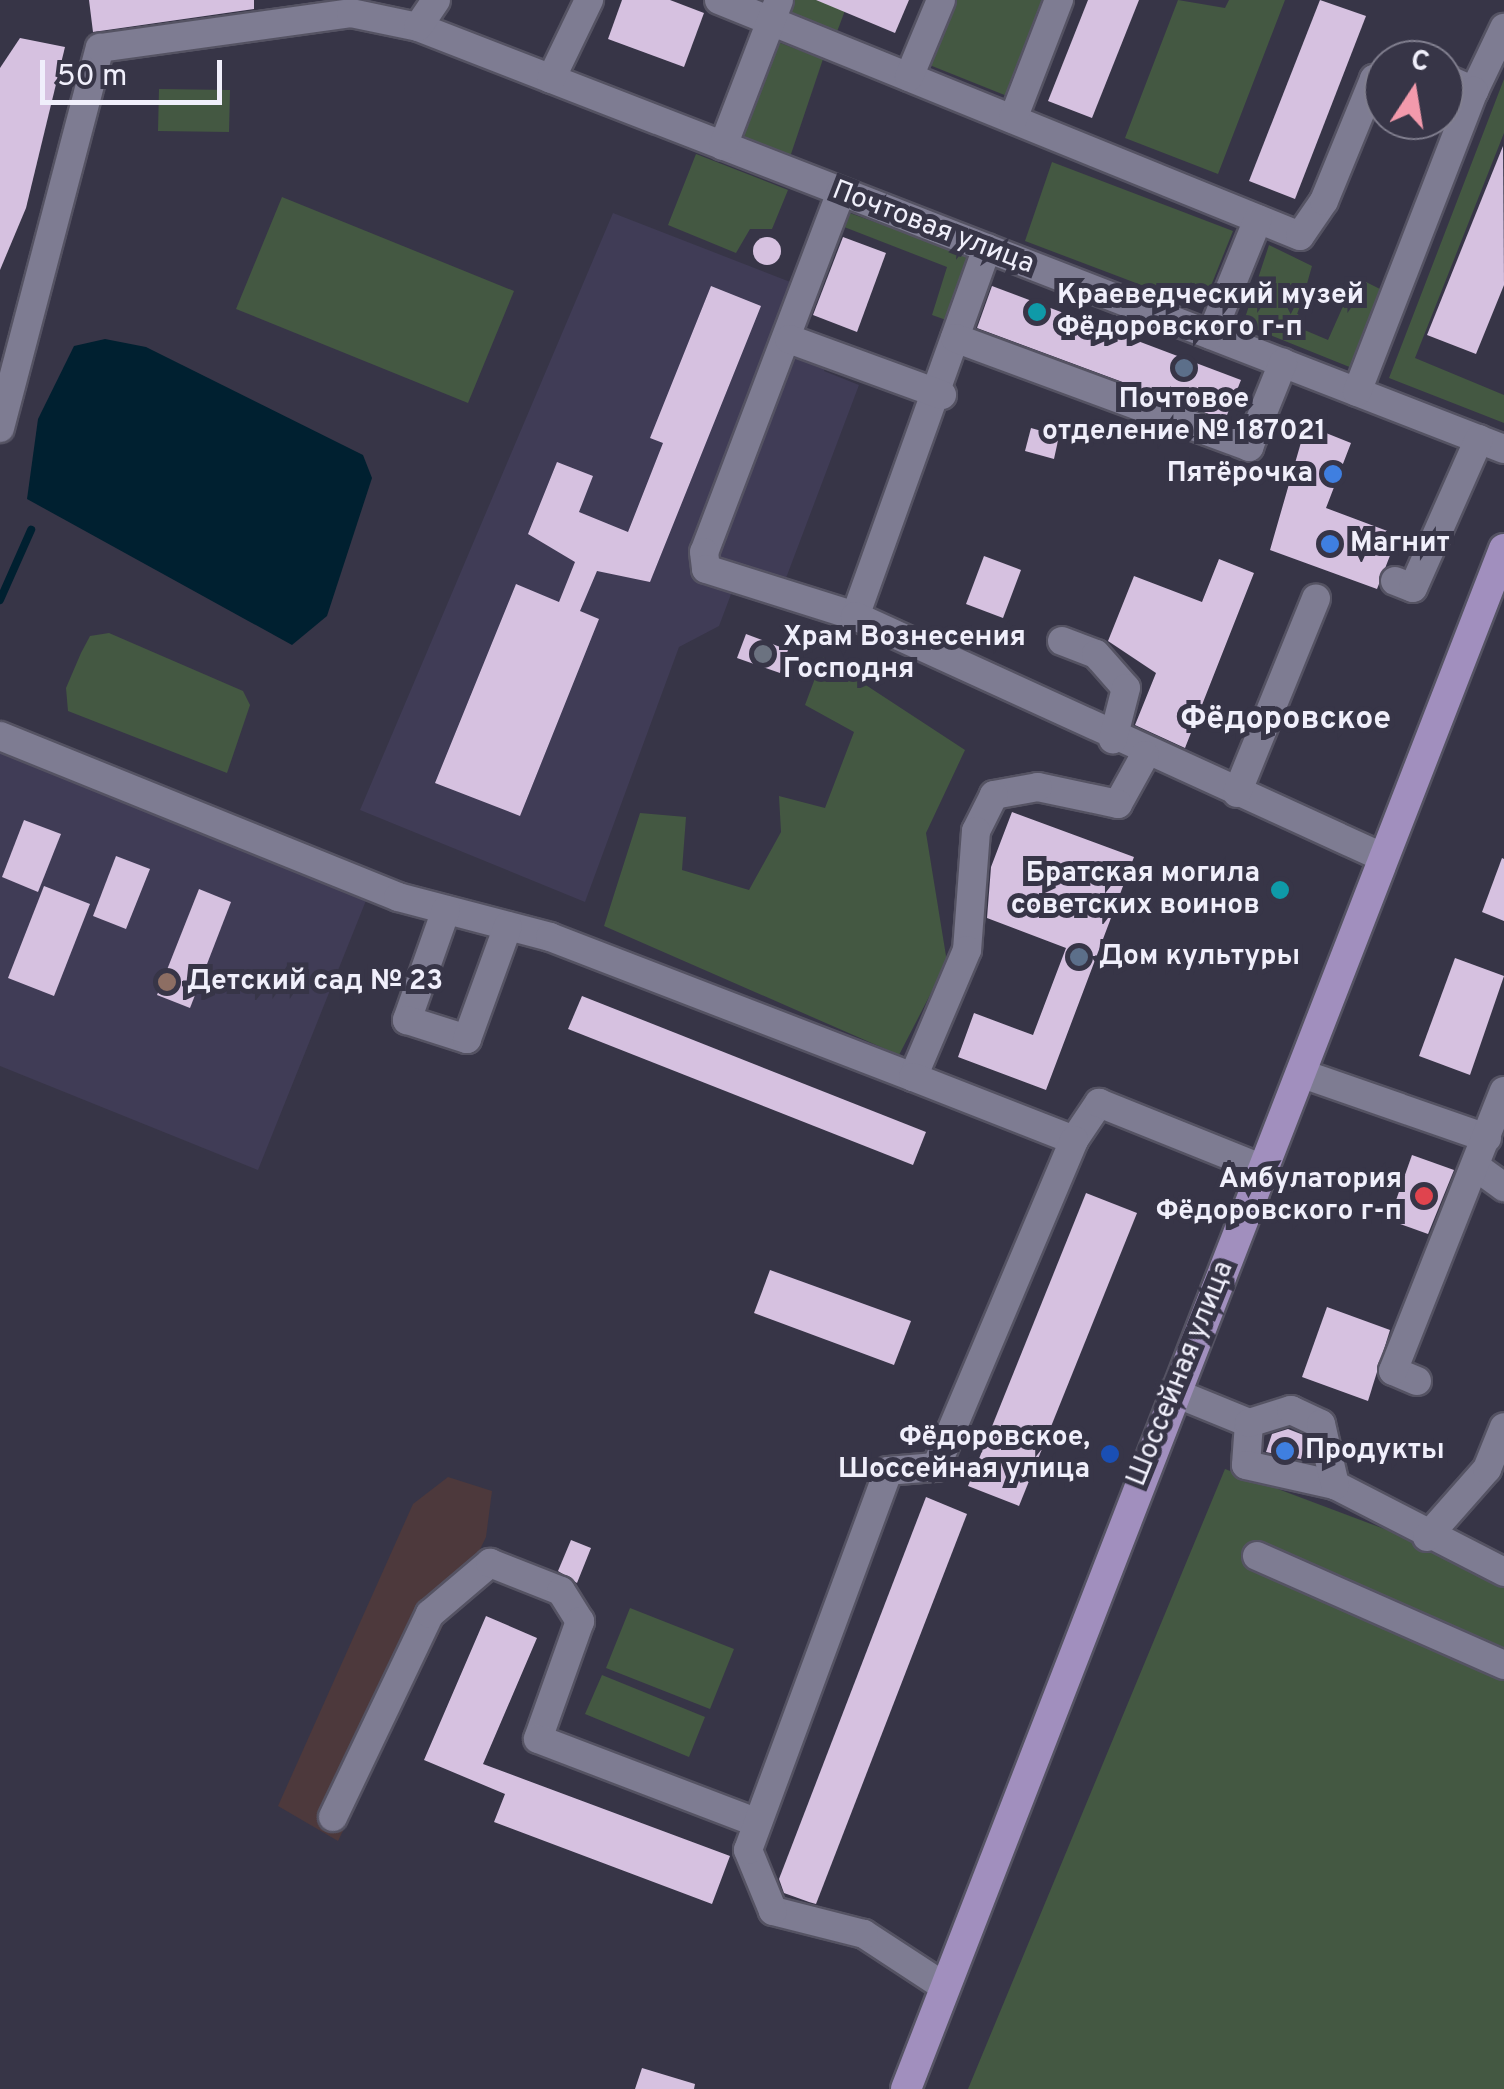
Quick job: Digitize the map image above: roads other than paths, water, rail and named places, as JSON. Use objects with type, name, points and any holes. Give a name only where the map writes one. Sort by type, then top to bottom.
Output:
[{"type":"main road","name":"Шоссейная улица","points":[[906,2089],[1173,1392],[1504,549]]},
{"type":"street","points":[[418,28],[436,0]]},
{"type":"street","points":[[551,79],[589,0]]},
{"type":"street","points":[[719,0],[775,11],[909,77],[1300,236],[1324,201],[1364,103]]},
{"type":"street","points":[[909,77],[941,0]]},
{"type":"street","points":[[1012,119],[1059,0]]},
{"type":"street","points":[[723,146],[775,11]]},
{"type":"street","name":"Почтовая улица","points":[[0,428],[100,48],[351,13],[418,28],[1491,444]]},
{"type":"street","points":[[1357,392],[1474,91],[1504,28]]},
{"type":"street","points":[[1464,87],[1474,91]]},
{"type":"street","points":[[841,192],[789,340],[704,552],[706,568],[855,616],[1145,755],[1382,857]]},
{"type":"street","points":[[1211,335],[1258,219]]},
{"type":"street","points":[[855,616],[942,396],[954,338],[987,248]]},
{"type":"street","points":[[954,338],[1249,447],[1283,364]]},
{"type":"street","points":[[789,340],[942,396]]},
{"type":"street","points":[[1395,581],[1414,588],[1491,444]]},
{"type":"street","points":[[1237,794],[1316,598]]},
{"type":"street","points":[[1062,640],[1096,654],[1126,688],[1114,739]]},
{"type":"street","points":[[0,736],[446,910],[508,926],[1074,1140]]},
{"type":"street","points":[[913,1077],[966,950],[976,832],[994,796],[1038,787],[1118,804],[1145,755]]},
{"type":"street","points":[[446,910],[407,1020],[467,1039],[508,926]]},
{"type":"street","points":[[1300,1073],[1486,1138]]},
{"type":"street","points":[[1418,1381],[1394,1372],[1479,1169],[1504,1091]]},
{"type":"street","points":[[945,1987],[864,1934],[773,1911],[748,1850],[888,1472],[936,1467],[1074,1140],[1099,1103],[1263,1169]]},
{"type":"street","points":[[1479,1169],[1504,1187]]},
{"type":"street","points":[[1173,1392],[1249,1423],[1292,1410],[1321,1424],[1336,1485]]},
{"type":"street","points":[[1249,1423],[1246,1465],[1336,1485],[1427,1538],[1504,1572]]},
{"type":"street","points":[[1427,1538],[1487,1469],[1504,1427]]},
{"type":"street","points":[[1256,1556],[1504,1665]]},
{"type":"street","points":[[332,1817],[430,1614],[490,1563],[561,1592],[580,1622],[538,1738],[758,1823]]},
{"type":"water","points":[[105,339],[146,347],[363,455],[372,478],[327,616],[292,645],[27,499],[38,419],[74,346]]},
{"type":"waterway","points":[[0,600],[31,530]]},
{"type":"place","name":"Краеведческий музей Фёдоровского г-п","points":[[1037,312]]},
{"type":"place","name":"Почтовое отделение № 187021","points":[[1184,368]]},
{"type":"place","name":"Пятёрочка","points":[[1333,474]]},
{"type":"place","name":"Магнит","points":[[1330,544]]},
{"type":"place","name":"Храм Вознесения Господня","points":[[763,654]]},
{"type":"place","name":"Братская могила советских воинов","points":[[1280,890]]},
{"type":"place","name":"Дом культуры","points":[[1079,957]]},
{"type":"place","name":"Детский сад № 23","points":[[167,982]]},
{"type":"place","name":"Амбулатория Фёдоровского г-п","points":[[1424,1196]]},
{"type":"place","name":"Продукты","points":[[1285,1451]]},
{"type":"place","name":"Фёдоровское, Шоссейная улица","points":[[1110,1454]]},
{"type":"district","name":"Фёдоровское","points":[[1286,720]]}]
